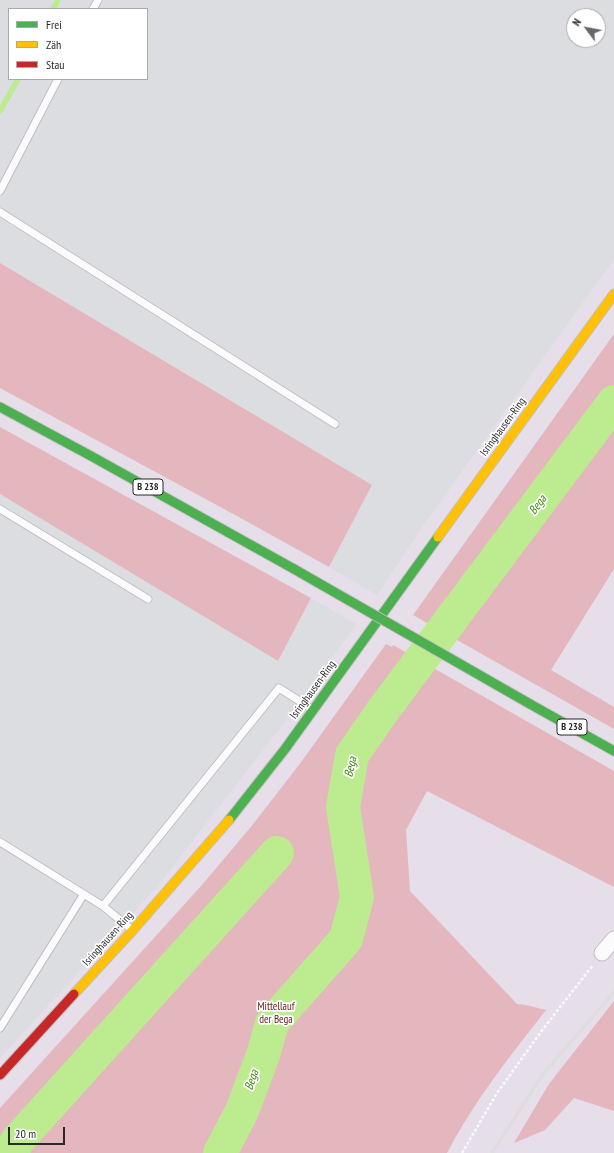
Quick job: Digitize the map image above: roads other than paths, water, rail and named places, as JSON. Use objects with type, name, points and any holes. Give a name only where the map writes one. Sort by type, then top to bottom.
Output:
[{"type":"street","name":"Isringhausen-Ring","points":[[0,1075],[133,930],[216,836],[285,749],[614,294]]},
{"type":"street","name":"B 238","points":[[0,407],[294,569],[614,751]]},
{"type":"street","points":[[602,953],[614,939]]},
{"type":"lane","points":[[0,191],[57,80]]},
{"type":"lane","points":[[0,212],[335,424]]},
{"type":"lane","points":[[0,509],[148,599]]},
{"type":"lane","points":[[103,906],[279,688],[313,709]]},
{"type":"lane","points":[[0,842],[103,906],[133,930]]},
{"type":"lane","points":[[0,1028],[84,894]]},
{"type":"waterway","points":[[54,8],[58,0]]},
{"type":"waterway","points":[[0,111],[17,80]]},
{"type":"waterway","name":"Bega","points":[[220,1153],[242,1111],[263,1055],[272,1023],[346,939],[357,897],[343,807],[352,755],[384,709],[614,402]]},
{"type":"waterway","name":"Bega","points":[[12,1153],[17,1141],[277,853]]},
{"type":"railway","points":[[492,1153],[543,1074],[614,992]]},
{"type":"park label","name":"Mittellauf der Bega","points":[[276,1013]]}]
